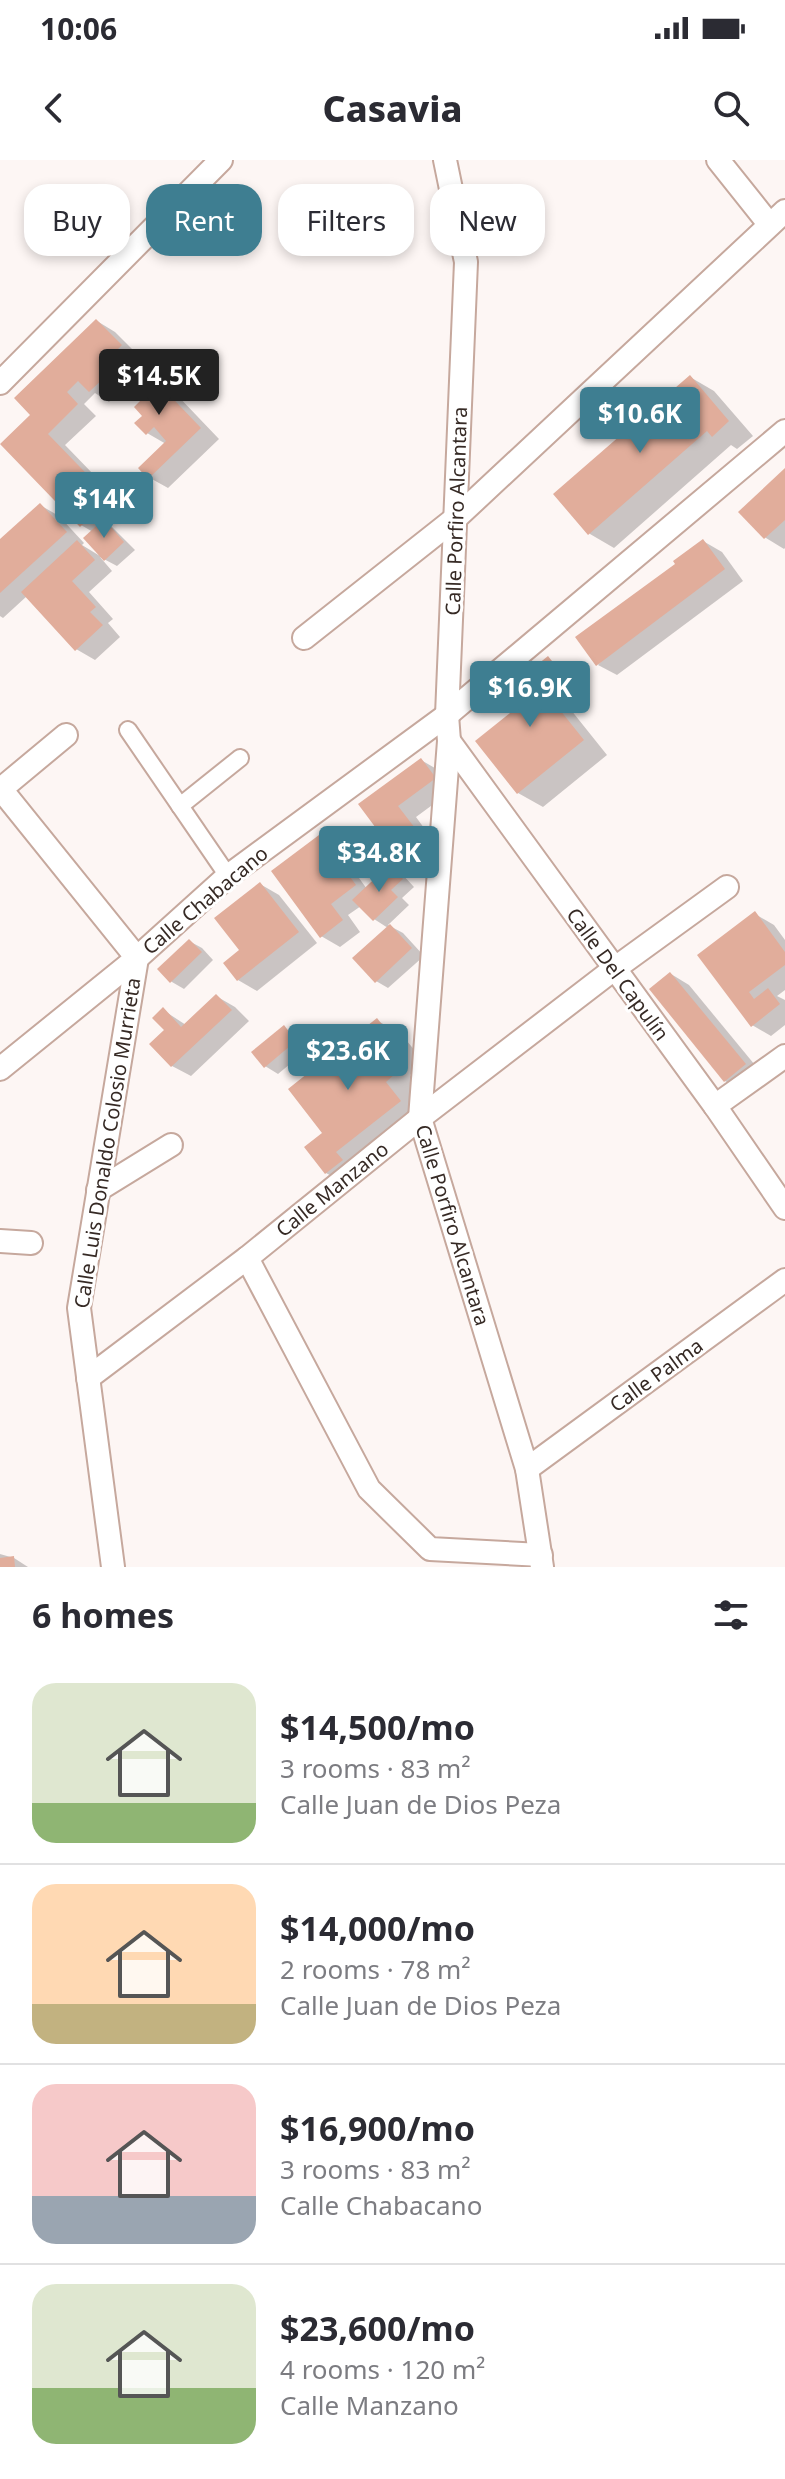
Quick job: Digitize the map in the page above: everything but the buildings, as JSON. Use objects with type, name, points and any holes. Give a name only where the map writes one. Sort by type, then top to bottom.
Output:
[{"type":"street","points":[[0,383],[221,160]]},
{"type":"street","name":"Calle Porfiro Alcantara","points":[[445,160],[466,262],[447,715],[449,741],[420,1118],[527,1469],[542,1561]]},
{"type":"street","points":[[304,638],[457,517],[777,218],[718,160]]},
{"type":"street","name":"Calle Chabacano","points":[[0,1069],[137,958],[228,876],[447,715],[785,431]]},
{"type":"street","points":[[128,730],[228,876]]},
{"type":"street","points":[[66,735],[0,788],[137,958]]},
{"type":"street","name":"Calle Del Capulín","points":[[449,741],[715,1106],[785,1208]]},
{"type":"street","points":[[180,806],[240,758]]},
{"type":"street","name":"Calle Manzano","points":[[88,1378],[247,1258],[420,1118],[614,969],[727,887]]},
{"type":"street","name":"Calle Luis Donaldo Colosio Murrieta","points":[[113,1567],[79,1308],[137,958]]},
{"type":"street","points":[[715,1106],[785,1056]]},
{"type":"street","points":[[98,1190],[171,1145]]},
{"type":"street","points":[[0,1241],[31,1243]]},
{"type":"street","points":[[247,1258],[369,1489],[430,1549],[542,1561]]},
{"type":"street","name":"Calle Palma","points":[[527,1469],[785,1280]]}]
